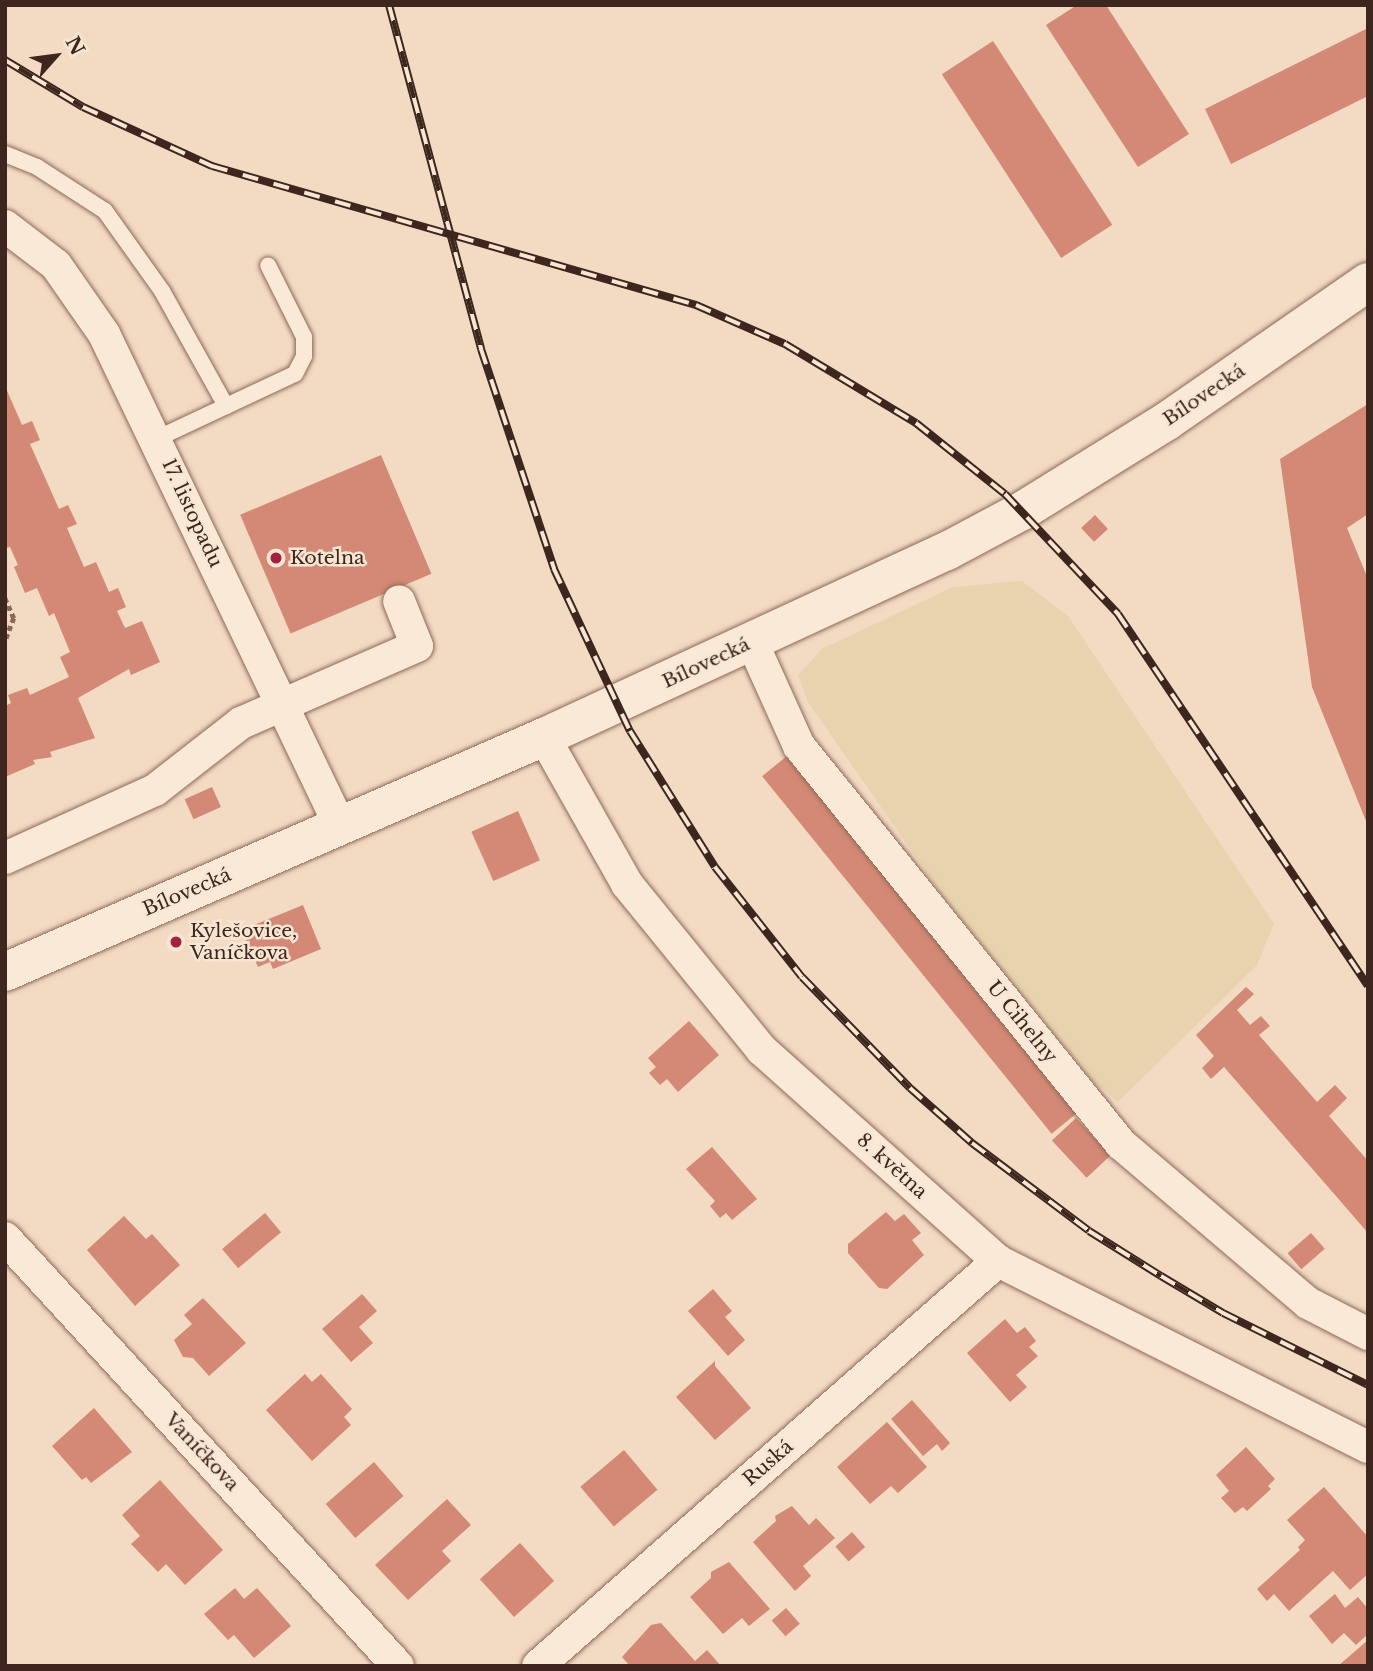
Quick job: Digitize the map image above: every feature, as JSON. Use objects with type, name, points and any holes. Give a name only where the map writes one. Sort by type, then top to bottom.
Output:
[{"type":"main road","name":"Bílovecká","points":[[5,972],[544,737],[947,551],[1023,511],[1167,421],[1368,282]]},
{"type":"street","name":"17. listopadu","points":[[5,226],[38,249],[71,283],[104,334],[340,826]]},
{"type":"street","points":[[5,858],[155,790],[241,723],[417,646],[399,601]]},
{"type":"street","name":"U Cihelny","points":[[752,642],[799,746],[1121,1144],[1308,1303],[1368,1334]]},
{"type":"street","name":"8. května","points":[[544,737],[627,884],[762,1050],[998,1261],[1368,1447]]},
{"type":"street","name":"Vaníčkova","points":[[5,1238],[398,1666]]},
{"type":"street","name":"Ruská","points":[[538,1666],[998,1261]]},
{"type":"lane","points":[[5,154],[37,167],[105,211],[162,291],[226,406]]},
{"type":"lane","points":[[156,439],[295,374],[304,356],[304,337],[268,265]]},
{"type":"path","points":[[5,598],[14,618],[5,641]]},
{"type":"shaded area","points":[[1022,581],[1068,616],[1274,924],[1257,965],[1118,1102],[1091,1079],[940,892],[808,702],[798,675],[822,649],[953,587]]},
{"type":"building","points":[[1077,5],[1106,5],[1189,134],[1138,167],[1046,25]]},
{"type":"building","points":[[1368,28],[1368,96],[1231,164],[1205,109]]},
{"type":"building","points":[[993,41],[1112,225],[1061,258],[942,74]]},
{"type":"building","points":[[5,386],[22,425],[32,421],[40,440],[30,444],[59,509],[68,505],[77,524],[67,528],[84,567],[96,562],[109,592],[118,588],[126,607],[117,611],[125,628],[142,621],[160,662],[131,675],[129,669],[78,698],[95,738],[50,752],[52,757],[33,760],[35,764],[5,777],[5,706],[11,703],[8,695],[27,688],[30,695],[69,677],[60,657],[70,652],[54,613],[49,616],[37,588],[25,593],[14,567],[18,565],[10,547],[5,548]]},
{"type":"building","points":[[1368,404],[1368,514],[1347,528],[1368,579],[1368,826],[1312,687],[1280,459]]},
{"type":"building","points":[[381,455],[431,574],[291,634],[240,515]]},
{"type":"building","points":[[1095,515],[1108,529],[1094,542],[1081,528]]},
{"type":"building","points":[[787,756],[1076,1113],[1052,1134],[762,776]]},
{"type":"building","points":[[212,787],[221,807],[194,819],[185,799]]},
{"type":"building","points":[[518,811],[540,860],[493,881],[471,832]]},
{"type":"building","points":[[303,905],[321,949],[273,969],[270,962],[258,967],[246,939],[257,934],[254,925]]},
{"type":"building","points":[[1246,987],[1254,994],[1237,1010],[1250,1025],[1261,1016],[1270,1026],[1259,1035],[1317,1102],[1335,1085],[1347,1098],[1329,1116],[1368,1161],[1368,1233],[1224,1067],[1211,1079],[1202,1068],[1214,1056],[1196,1035]]},
{"type":"building","points":[[689,1021],[719,1055],[678,1092],[667,1079],[660,1085],[649,1073],[656,1067],[648,1058]]},
{"type":"building","points":[[1076,1118],[1111,1155],[1087,1178],[1052,1141]]},
{"type":"building","points":[[712,1147],[757,1199],[732,1220],[726,1213],[720,1218],[710,1206],[715,1201],[686,1169]]},
{"type":"building","points":[[886,1212],[895,1221],[904,1214],[921,1233],[912,1240],[924,1255],[887,1289],[879,1288],[848,1253],[848,1244]]},
{"type":"building","points":[[265,1213],[281,1232],[238,1268],[222,1249]]},
{"type":"building","points":[[124,1216],[146,1239],[152,1234],[180,1265],[135,1306],[87,1250]]},
{"type":"building","points":[[1311,1233],[1325,1249],[1301,1269],[1288,1253]]},
{"type":"building","points":[[713,1289],[732,1311],[725,1317],[745,1340],[728,1356],[688,1311]]},
{"type":"building","points":[[362,1294],[377,1311],[359,1327],[373,1343],[351,1362],[322,1329]]},
{"type":"building","points":[[203,1298],[246,1343],[209,1376],[193,1358],[183,1357],[174,1340],[192,1324],[184,1315]]},
{"type":"building","points":[[1005,1319],[1017,1333],[1025,1327],[1036,1341],[1029,1347],[1038,1356],[1016,1375],[1027,1387],[1010,1402],[967,1353]]},
{"type":"building","points":[[715,1361],[715,1366],[751,1408],[715,1440],[676,1397]]},
{"type":"building","points":[[305,1374],[312,1382],[321,1374],[352,1409],[344,1417],[351,1425],[312,1461],[266,1410]]},
{"type":"building","points":[[912,1400],[950,1443],[942,1451],[937,1444],[923,1456],[891,1419]]},
{"type":"building","points":[[94,1408],[132,1452],[91,1483],[86,1477],[82,1480],[52,1446]]},
{"type":"building","points":[[887,1422],[927,1467],[898,1493],[891,1486],[870,1504],[837,1467]]},
{"type":"building","points":[[1246,1447],[1275,1479],[1268,1486],[1271,1489],[1247,1511],[1243,1507],[1235,1513],[1221,1498],[1229,1491],[1216,1475]]},
{"type":"building","points":[[624,1450],[657,1490],[614,1526],[580,1487]]},
{"type":"building","points":[[374,1462],[404,1496],[355,1538],[326,1504]]},
{"type":"building","points":[[160,1480],[223,1550],[185,1585],[166,1564],[158,1572],[131,1544],[140,1536],[122,1515]]},
{"type":"building","points":[[1324,1487],[1368,1537],[1368,1574],[1350,1590],[1333,1571],[1289,1611],[1274,1594],[1267,1601],[1257,1589],[1300,1550],[1298,1547],[1305,1540],[1287,1520]]},
{"type":"building","points":[[447,1499],[471,1525],[442,1551],[451,1561],[408,1600],[375,1565]]},
{"type":"building","points":[[792,1506],[809,1525],[816,1518],[835,1538],[803,1566],[811,1576],[795,1591],[753,1542],[776,1521],[775,1516]]},
{"type":"building","points":[[852,1532],[865,1547],[849,1562],[835,1546]]},
{"type":"building","points":[[520,1543],[554,1581],[514,1617],[480,1579]]},
{"type":"building","points":[[729,1562],[770,1609],[749,1626],[742,1618],[723,1634],[690,1597],[711,1578],[711,1572]]},
{"type":"building","points":[[235,1588],[244,1599],[257,1588],[291,1626],[254,1658],[234,1635],[228,1640],[204,1614]]},
{"type":"building","points":[[1335,1594],[1345,1608],[1358,1597],[1368,1609],[1368,1634],[1356,1645],[1344,1633],[1332,1644],[1309,1616]]},
{"type":"building","points":[[786,1608],[800,1624],[785,1636],[772,1620]]},
{"type":"building","points":[[661,1623],[695,1661],[707,1650],[721,1666],[630,1666],[622,1657],[651,1625]]},
{"type":"building","points":[[1368,1640],[1368,1666],[1338,1666]]},
{"type":"railway","points":[[389,5],[481,349],[554,569],[630,731],[715,867],[802,977],[910,1088],[972,1143],[1089,1231],[1161,1276],[1223,1313],[1368,1385]]},
{"type":"railway","points":[[5,60],[83,107],[212,166],[696,305],[785,344],[916,423],[1005,494],[1118,614],[1368,986]]},
{"type":"place","name":"Kotelna","points":[[276,558]]},
{"type":"place","name":"Kylešovice, Vaníčkova","points":[[176,942]]}]
